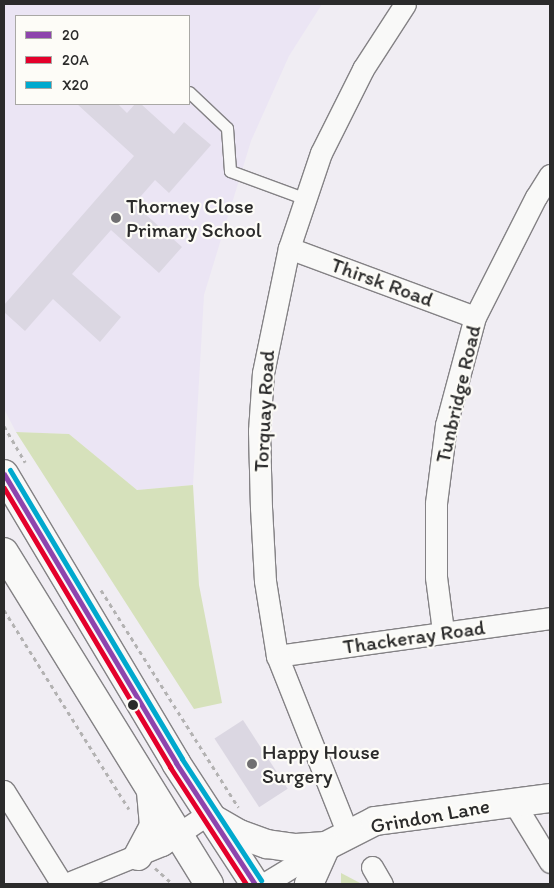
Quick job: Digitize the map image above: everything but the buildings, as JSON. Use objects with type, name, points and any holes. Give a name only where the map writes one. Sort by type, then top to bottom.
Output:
[{"type":"main road","points":[[16,471],[210,815],[255,884]]},
{"type":"main road","points":[[4,552],[209,884]]},
{"type":"main road","points":[[138,856],[154,826],[150,790]]},
{"type":"main road","name":"Grindon Lane","points":[[337,840],[375,822],[550,798]]},
{"type":"main road","points":[[210,815],[239,834],[267,844],[296,848],[337,840]]},
{"type":"main road","points":[[309,884],[337,840]]},
{"type":"street","name":"Torquay Road","points":[[337,840],[294,713],[277,656],[265,581],[259,431],[263,373],[289,248],[322,153],[363,69],[405,4]]},
{"type":"street","name":"Tunbridge Road","points":[[443,632],[436,577],[436,503],[446,426],[475,316],[536,196],[550,175]]},
{"type":"street","name":"Thirsk Road","points":[[289,248],[475,316]]},
{"type":"street","name":"Thackeray Road","points":[[277,656],[550,618]]},
{"type":"street","points":[[4,791],[62,884]]},
{"type":"street","points":[[514,803],[550,862]]},
{"type":"street","points":[[66,884],[138,856],[210,815]]},
{"type":"street","name":"Grindon Lane","points":[[264,884],[337,840]]},
{"type":"lane","points":[[190,93],[227,128],[230,171],[306,199]]},
{"type":"path","points":[[4,426],[16,471]]},
{"type":"path","points":[[96,581],[217,775]]},
{"type":"path","points":[[4,610],[132,814]]},
{"type":"path","points":[[168,878],[173,884]]},
{"type":"shaded area","name":"Thorney Close Primary School","points":[[4,4],[322,4],[289,56],[251,141],[204,295],[193,485],[137,490],[69,434],[16,432],[4,409]]},
{"type":"green space","points":[[16,432],[69,434],[137,490],[193,485],[199,585],[222,703],[194,709]]},
{"type":"green space","points":[[341,873],[362,884],[341,884]]},
{"type":"transit line","name":"X20","points":[[10,470],[182,759],[261,880]]},
{"type":"transit line","name":"20","points":[[4,474],[176,763],[255,884]]},
{"type":"transit line","name":"20A","points":[[4,488],[170,767],[246,884]]},
{"type":"place","name":"Thorney Close Primary School","points":[[116,218]]},
{"type":"place","name":"Happy House Surgery","points":[[252,764]]}]
